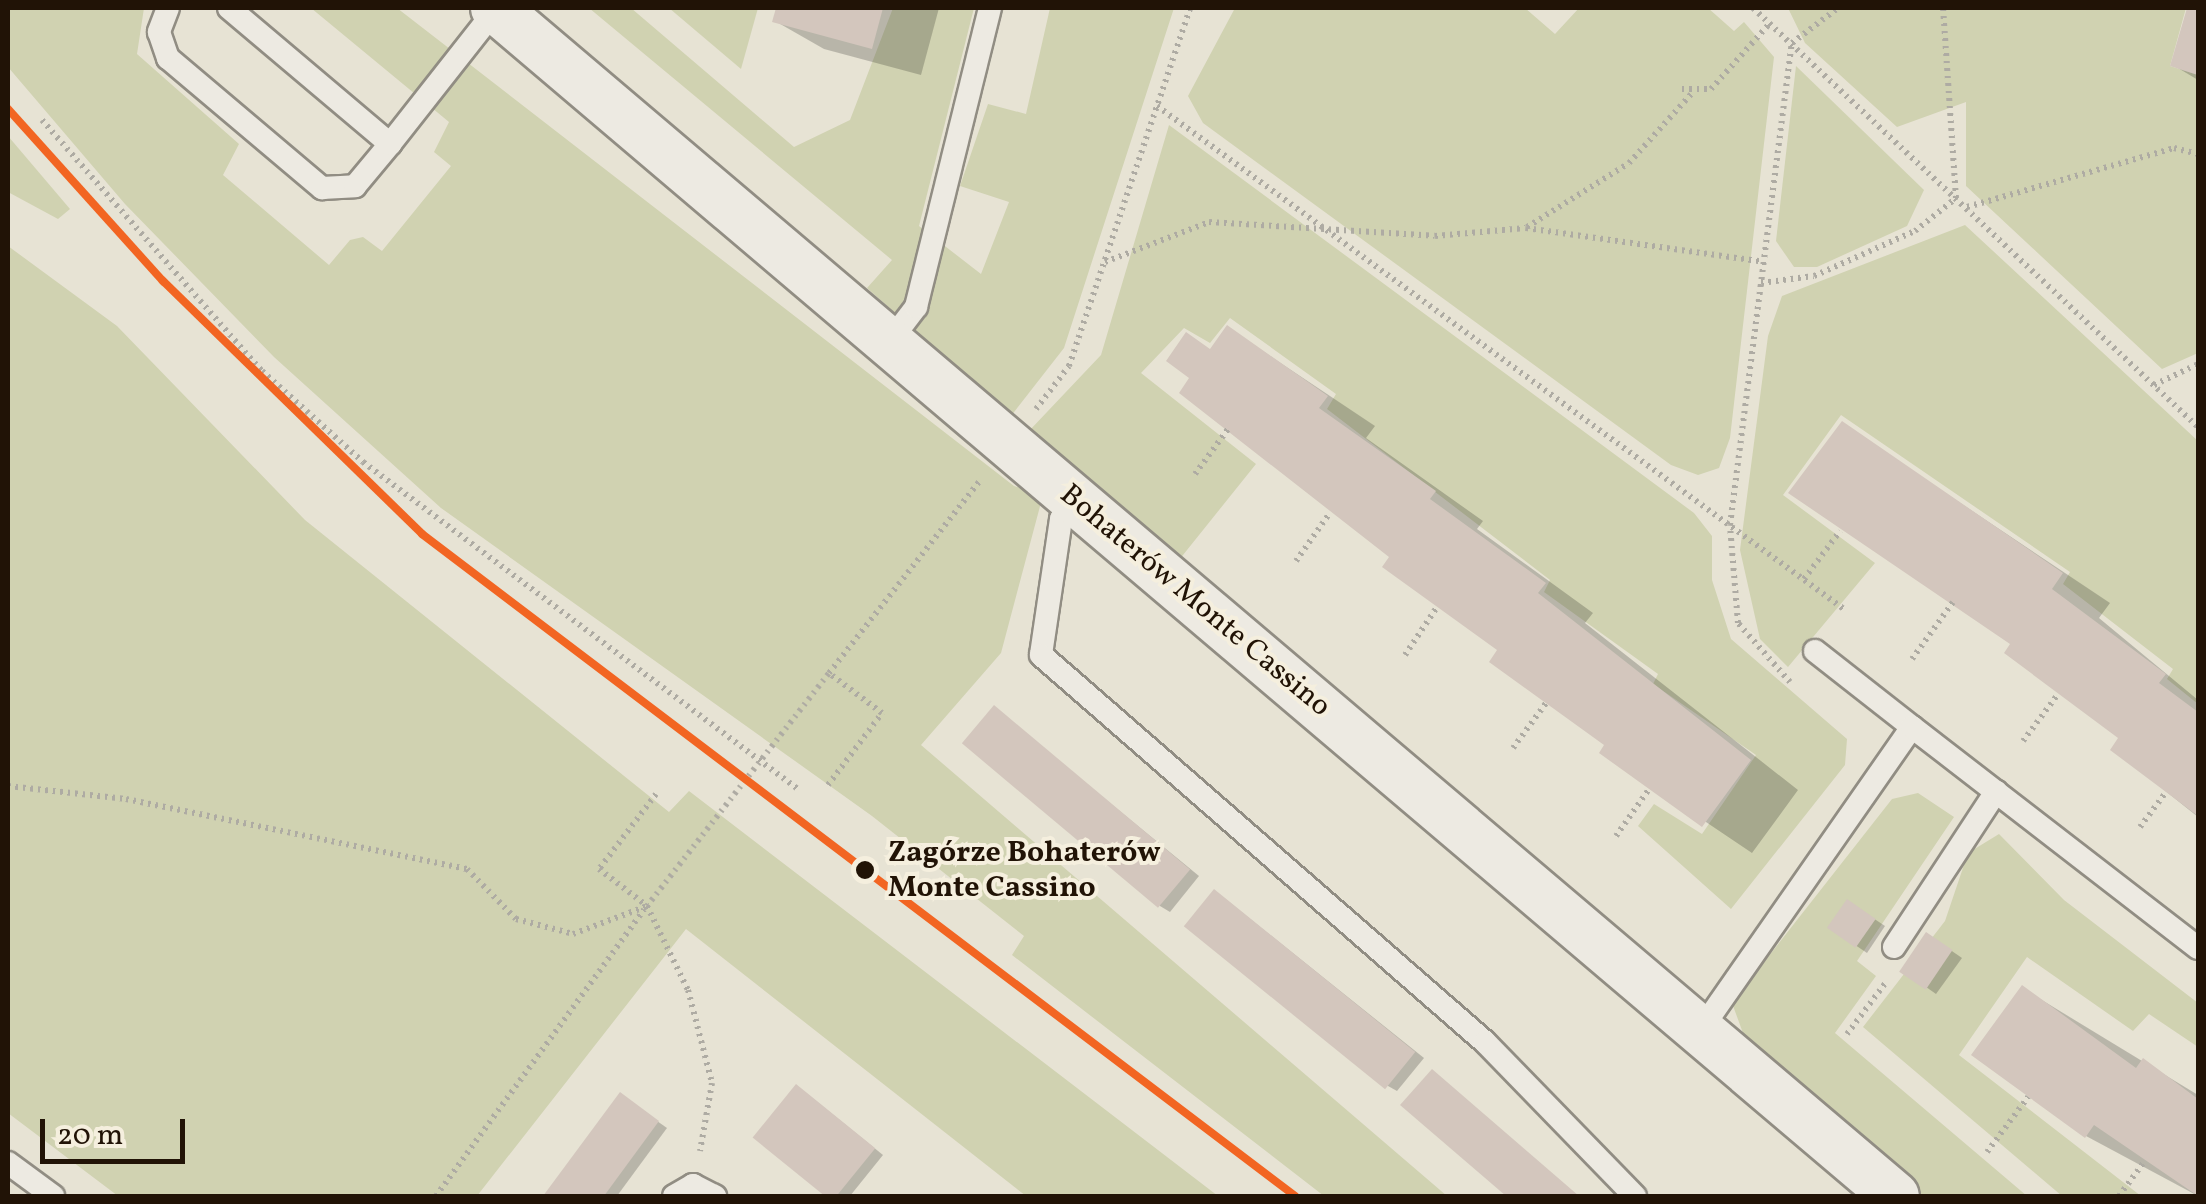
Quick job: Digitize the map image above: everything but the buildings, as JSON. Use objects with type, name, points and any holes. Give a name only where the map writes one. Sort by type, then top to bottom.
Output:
[{"type":"street","name":"Bohaterów Monte Cassino","points":[[496,8],[1702,1028],[1895,1196]]},
{"type":"lane","points":[[168,8],[159,32],[168,58],[322,188],[355,186],[496,8]]},
{"type":"lane","points":[[228,8],[390,144]]},
{"type":"lane","points":[[890,340],[916,307],[990,8]]},
{"type":"lane","points":[[1076,501],[1061,518],[1044,608],[1041,655],[1052,670],[1485,1042],[1636,1196]]},
{"type":"lane","points":[[1815,651],[2198,948]]},
{"type":"lane","points":[[1702,1028],[1912,727]]},
{"type":"lane","points":[[1894,947],[1996,792]]},
{"type":"lane","points":[[8,1163],[52,1196]]},
{"type":"lane","points":[[683,1191],[714,1196]]},
{"type":"path","points":[[436,1196],[647,906],[1069,366],[1190,8]]},
{"type":"path","points":[[1754,8],[2198,427]]},
{"type":"path","points":[[1790,682],[1738,623],[1730,525],[1792,42],[1838,8]]},
{"type":"path","points":[[1943,8],[1956,198]]},
{"type":"path","points":[[1682,89],[1711,89],[1770,23]]},
{"type":"path","points":[[1526,228],[1630,163],[1693,92]]},
{"type":"path","points":[[1157,106],[1845,610]]},
{"type":"path","points":[[42,120],[262,371],[363,462],[800,790]]},
{"type":"path","points":[[1966,208],[2174,148],[2198,154]]},
{"type":"path","points":[[1762,283],[1814,276],[1915,231],[1956,198]]},
{"type":"path","points":[[1104,263],[1209,222],[1319,224],[1434,236],[1526,228],[1764,262]]},
{"type":"path","points":[[2154,385],[2198,364]]},
{"type":"path","points":[[1195,474],[1228,429]]},
{"type":"path","points":[[1296,561],[1329,514]]},
{"type":"path","points":[[1804,579],[1840,530]]},
{"type":"path","points":[[1912,658],[1954,602]]},
{"type":"path","points":[[1405,655],[1437,607]]},
{"type":"path","points":[[828,785],[882,714],[829,673]]},
{"type":"path","points":[[2022,740],[2058,694]]},
{"type":"path","points":[[1513,748],[1546,703]]},
{"type":"path","points":[[8,786],[126,799],[466,869],[516,918],[572,934],[647,906]]},
{"type":"path","points":[[1616,836],[1649,789]]},
{"type":"path","points":[[2140,827],[2166,792]]},
{"type":"path","points":[[656,794],[599,869],[647,906],[688,990],[712,1083],[683,1191]]},
{"type":"path","points":[[1847,1034],[1893,973],[1894,947]]},
{"type":"path","points":[[1987,1152],[2028,1097]]},
{"type":"path","points":[[2119,1196],[2144,1162]]},
{"type":"green space","points":[[8,8],[144,8],[137,54],[239,144],[223,175],[329,265],[350,240],[363,237],[382,251],[451,166],[434,152],[449,122],[311,8],[397,8],[1014,486],[1043,495],[1001,653],[921,745],[1447,1196],[1324,1196],[1012,955],[1024,936],[872,816],[441,508],[274,357],[125,204],[8,67]]},
{"type":"green space","points":[[589,8],[631,8],[794,147],[850,120],[893,8],[974,8],[919,226],[981,274],[1009,202],[960,186],[988,104],[1026,114],[1050,8],[1174,8],[1064,348],[1011,416],[867,288],[892,260]]},
{"type":"green space","points":[[669,8],[758,8],[741,69]]},
{"type":"green space","points":[[1235,8],[1525,8],[1555,34],[1579,8],[1708,8],[1734,31],[1744,22],[1774,57],[1730,438],[1719,468],[1698,475],[1671,465],[1203,123],[1188,96]]},
{"type":"green space","points":[[1788,8],[2186,8],[2170,66],[2198,75],[2198,353],[2162,369],[1966,186],[1966,102],[1897,127],[1805,43]]},
{"type":"green space","points":[[1796,66],[1924,190],[1907,226],[1817,267],[1794,267],[1776,241]]},
{"type":"green space","points":[[1169,125],[1694,513],[1712,536],[1712,580],[1731,639],[1847,739],[1845,765],[1731,909],[1638,826],[1654,804],[1702,834],[1756,755],[1653,684],[1658,674],[1544,592],[1550,580],[1327,409],[1336,394],[1230,318],[1210,343],[1184,328],[1141,373],[1256,464],[1179,560],[1029,431],[1101,355]]},
{"type":"green space","points":[[8,136],[70,209],[58,219],[8,192]]},
{"type":"green space","points":[[1965,225],[2198,441],[2198,704],[2167,679],[2173,669],[2063,584],[2070,572],[1841,415],[1783,495],[1875,563],[1788,667],[1760,639],[1740,550],[1768,336],[1782,296]]},
{"type":"green space","points":[[8,246],[117,326],[305,520],[669,812],[689,791],[1218,1196],[1026,1196],[686,929],[477,1196],[118,1196],[8,1113]]},
{"type":"green space","points":[[1918,793],[1954,817],[1857,961],[1876,976],[1835,1033],[2027,1196],[1922,1196],[1747,1044],[1732,1003],[1892,799]]},
{"type":"green space","points":[[1999,834],[2064,900],[2198,1003],[2198,1047],[2149,1014],[2133,1031],[2027,957],[1959,1055],[2141,1196],[2062,1196],[1863,1027],[1945,921],[1968,853]]},
{"type":"transit line","points":[[8,109],[163,281],[422,534],[1295,1196]]},
{"type":"place","name":"Zagórze Bohaterów Monte Cassino","points":[[865,870]]}]
